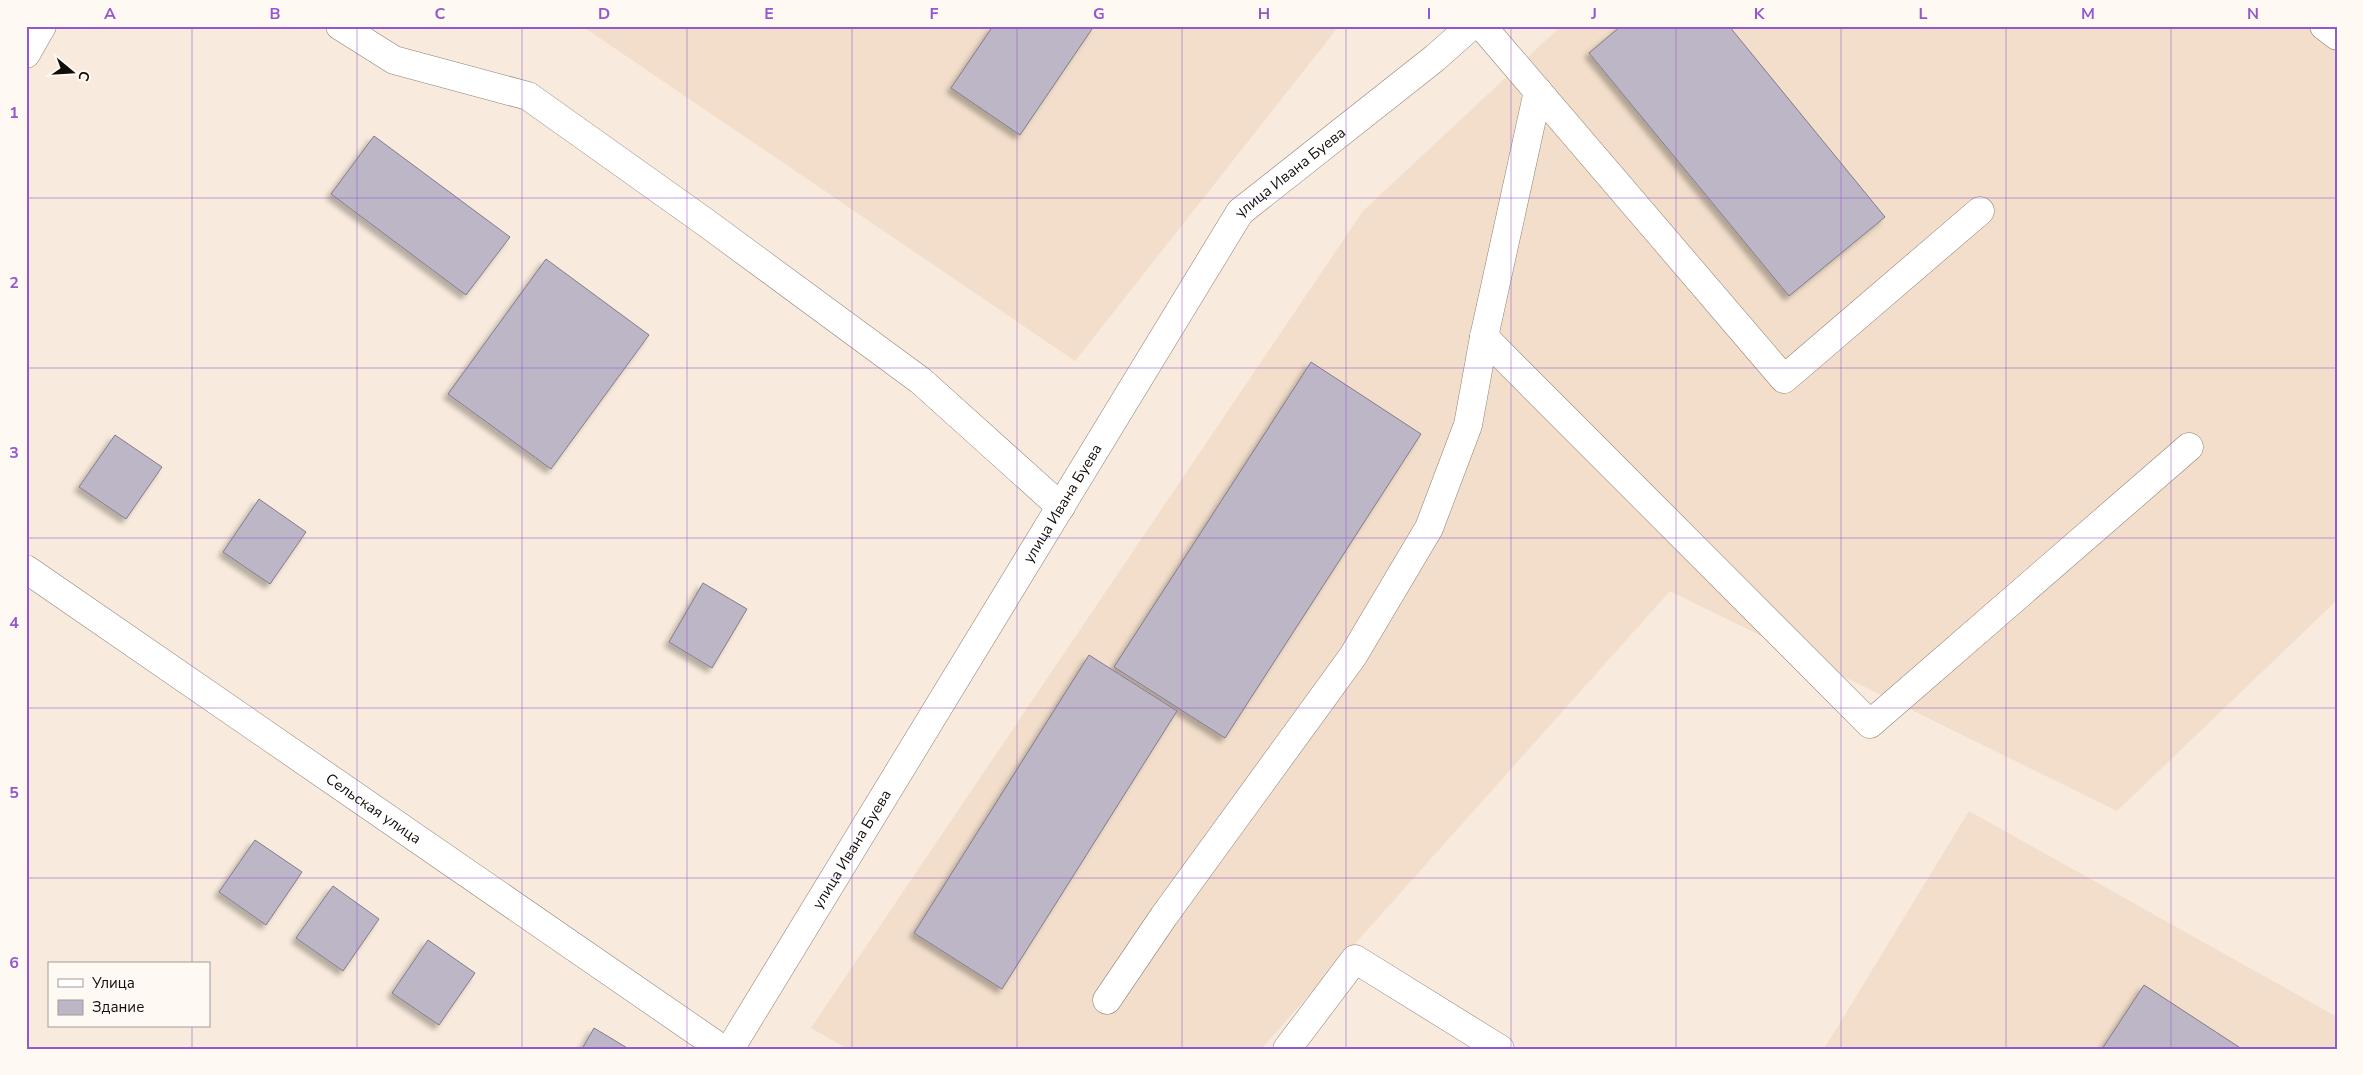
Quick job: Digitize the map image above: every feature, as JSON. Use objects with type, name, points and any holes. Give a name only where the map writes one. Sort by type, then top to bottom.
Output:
[{"type":"street","points":[[26,54],[42,26]]},
{"type":"street","points":[[340,26],[394,60],[528,96],[705,222],[921,381],[1061,507]]},
{"type":"street","name":"улица Ивана Буева","points":[[730,1049],[1240,212],[1435,58],[1471,26]]},
{"type":"street","points":[[1482,26],[1784,379],[1980,211]]},
{"type":"street","points":[[2324,26],[2337,36]]},
{"type":"street","points":[[1107,1000],[1164,916],[1353,656],[1429,528],[1468,425],[1484,337],[1538,91]]},
{"type":"street","points":[[1484,337],[1870,724],[2189,447]]},
{"type":"street","name":"Сельская улица","points":[[26,569],[722,1049]]},
{"type":"street","points":[[1287,1049],[1355,959],[1500,1049]]},
{"type":"shaded area","points":[[582,26],[1339,26],[1075,361]]},
{"type":"shaded area","points":[[1561,26],[2337,26],[2337,600],[2117,811],[1670,591],[1261,1049],[848,1049],[811,1028],[1363,211]]},
{"type":"shaded area","points":[[1969,811],[2337,1017],[2337,1049],[1824,1049]]},
{"type":"building","points":[[993,26],[1094,26],[1020,135],[951,88]]},
{"type":"building","points":[[1621,26],[1729,26],[1885,217],[1789,296],[1589,53]]},
{"type":"building","points":[[374,136],[510,237],[466,295],[331,194]]},
{"type":"building","points":[[546,259],[649,335],[551,469],[448,394]]},
{"type":"building","points":[[1311,362],[1421,434],[1225,738],[1114,667]]},
{"type":"building","points":[[115,435],[162,467],[126,519],[79,487]]},
{"type":"building","points":[[259,499],[306,532],[270,584],[223,552]]},
{"type":"building","points":[[703,583],[747,609],[712,668],[669,642]]},
{"type":"building","points":[[1089,655],[1177,711],[1002,989],[914,933]]},
{"type":"building","points":[[255,840],[302,872],[266,925],[219,892]]},
{"type":"building","points":[[333,886],[379,919],[343,971],[296,938]]},
{"type":"building","points":[[428,940],[475,973],[439,1025],[392,993]]},
{"type":"building","points":[[2144,985],[2242,1049],[2102,1049]]},
{"type":"building","points":[[594,1028],[629,1049],[582,1049]]}]
